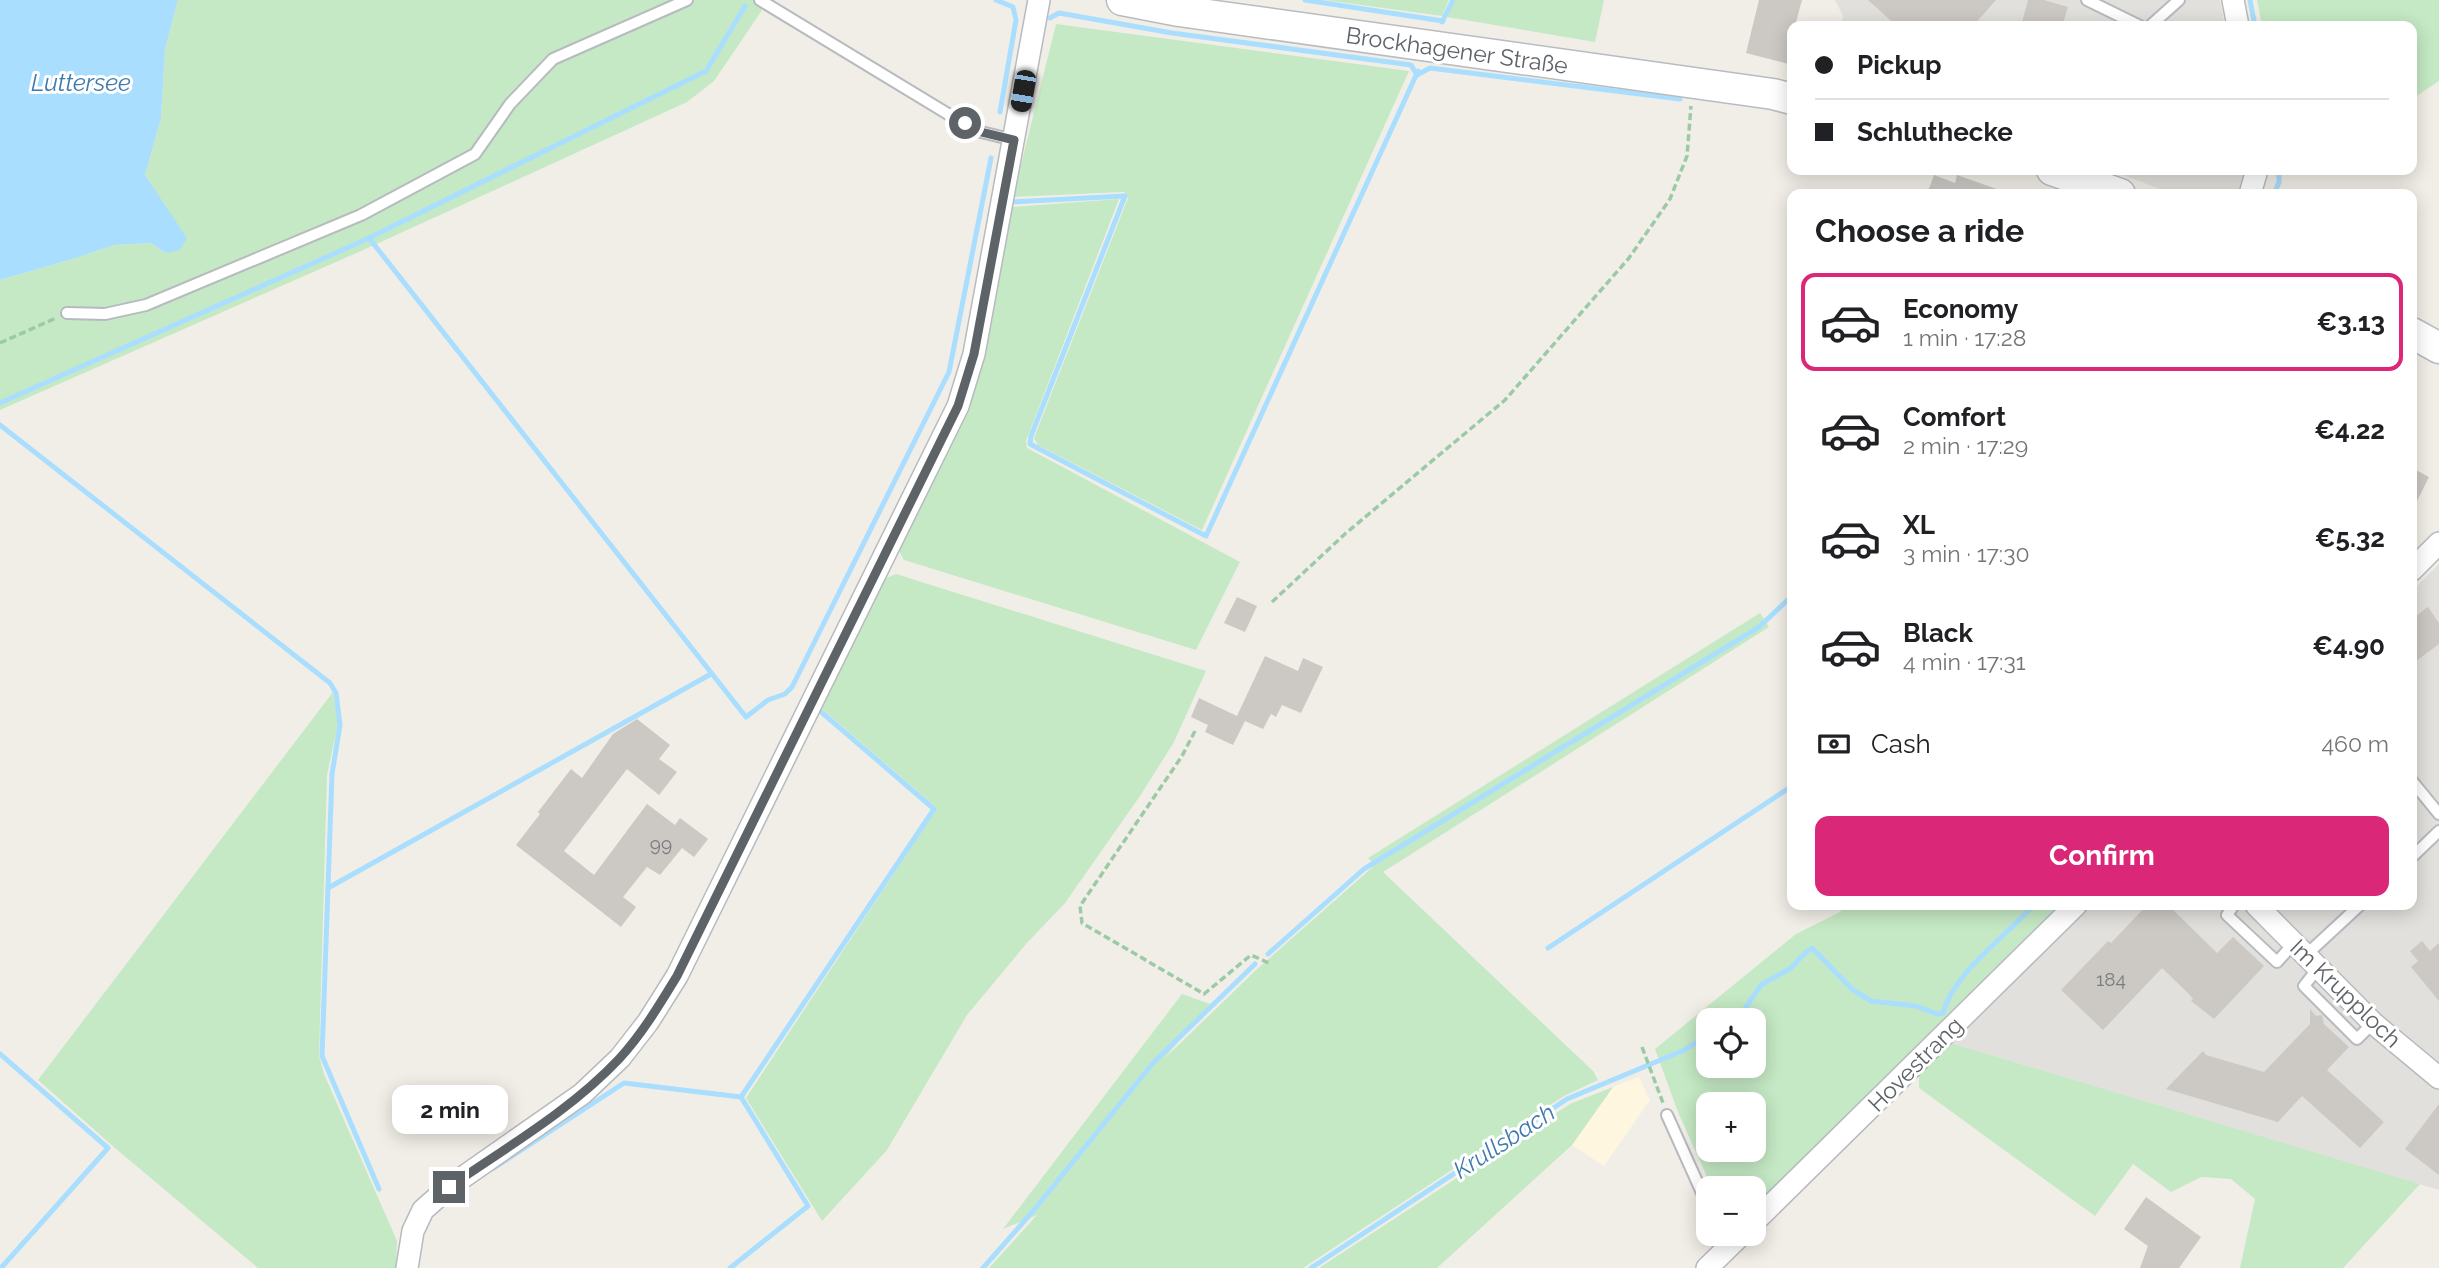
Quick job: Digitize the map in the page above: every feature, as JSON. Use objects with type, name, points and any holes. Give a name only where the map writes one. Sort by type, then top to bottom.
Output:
[{"type":"main road","name":"Brockhagener Straße","points":[[1122,0],[1179,11],[1787,98]]},
{"type":"main road","points":[[2067,175],[2106,189]]},
{"type":"main road","points":[[2417,336],[2439,348]]},
{"type":"street","points":[[407,1268],[413,1231],[423,1210],[449,1187],[582,1094],[620,1058],[648,1022],[677,976],[958,406],[974,354],[1039,0]]},
{"type":"street","points":[[2233,0],[2237,21]]},
{"type":"street","points":[[2417,565],[2439,542]]},
{"type":"street","name":"Hovestrang","points":[[1766,1210],[2071,910]]},
{"type":"street","name":"Im Krupploch","points":[[2261,910],[2373,1023],[2439,1078]]},
{"type":"street","points":[[1707,1268],[1724,1246]]},
{"type":"lane","points":[[67,313],[105,314],[146,305],[361,215],[475,154],[510,104],[553,60],[687,0]]},
{"type":"lane","points":[[760,0],[948,114],[981,132],[1014,140]]},
{"type":"lane","points":[[2087,0],[2130,21]]},
{"type":"lane","points":[[2156,21],[2179,0]]},
{"type":"lane","points":[[2417,787],[2439,814]]},
{"type":"lane","points":[[2417,852],[2439,831]]},
{"type":"lane","points":[[2230,910],[2227,915],[2277,962],[2306,955],[2355,910]]},
{"type":"lane","points":[[1667,1115],[1696,1179]]},
{"type":"path","points":[[1272,602],[1346,533],[1505,400],[1629,258],[1670,199],[1687,156],[1693,83]]},
{"type":"path","points":[[0,343],[67,313]]},
{"type":"path","points":[[1195,731],[1182,756],[1080,906],[1083,923],[1204,994],[1251,955],[1271,964]]},
{"type":"path","points":[[1642,1047],[1667,1115]]},
{"type":"shaded area","points":[[1835,0],[2220,0],[2224,21],[1842,21],[1843,16]]},
{"type":"shaded area","points":[[2123,175],[2244,175],[2241,189],[2160,189]]},
{"type":"shaded area","points":[[2439,564],[2439,1190],[1951,1043],[2086,910],[2417,910],[2417,586]]},
{"type":"shaded area","points":[[1639,1077],[1650,1100],[1604,1166],[1572,1145],[1613,1087]]},
{"type":"green space","points":[[178,0],[769,0],[714,81],[687,102],[370,247],[0,410],[0,280],[114,245],[151,243],[166,253],[178,226],[145,175],[161,118],[165,49]]},
{"type":"green space","points":[[1325,0],[1449,0],[1442,16]]},
{"type":"green space","points":[[1455,0],[1604,0],[1595,42],[1447,17]]},
{"type":"green space","points":[[2257,0],[2439,0],[2439,81],[2417,96],[2417,21],[2261,21]]},
{"type":"green space","points":[[1056,24],[1409,71],[1202,530],[1038,445],[1034,438],[1128,198],[1124,192],[1013,197]]},
{"type":"green space","points":[[1119,199],[1026,441],[1027,448],[1240,562],[1196,650],[904,560],[896,546],[962,411],[1011,207]]},
{"type":"green space","points":[[896,574],[1206,671],[1174,742],[1140,796],[1065,903],[1026,944],[967,1015],[887,1150],[822,1221],[746,1098],[937,808],[820,707],[884,579]]},
{"type":"green space","points":[[1760,613],[1769,627],[1383,872],[1593,1071],[1598,1080],[1564,1096],[1303,1268],[989,1268],[1037,1215],[1003,1229],[1182,994],[1210,1004],[1164,1059],[1255,971],[1375,865],[1368,858]]},
{"type":"green space","points":[[333,692],[338,724],[327,775],[319,1056],[324,1074],[397,1241],[396,1268],[258,1268],[38,1080]]},
{"type":"green space","points":[[1841,910],[2058,910],[1766,1195],[1766,1176],[1707,1176],[1700,1162],[1766,1162],[1766,1092],[1696,1092],[1696,1152],[1655,1049],[1696,1016],[1696,1078],[1766,1078],[1766,1008],[1705,1008],[1796,934]]},
{"type":"green space","points":[[1951,1043],[2420,1184],[2343,1268],[2240,1268],[2255,1199],[2231,1179],[2201,1177],[2171,1192],[2133,1164],[2095,1216],[1919,1088],[1919,1072]]},
{"type":"green space","points":[[1613,1087],[1572,1145],[1437,1268],[1319,1268],[1570,1104]]},
{"type":"water","name":"Luttersee","points":[[0,0],[178,0],[165,49],[161,118],[145,175],[187,238],[180,250],[166,253],[151,243],[114,245],[0,280]]},
{"type":"building","points":[[1759,0],[1802,0],[1796,21],[1787,21],[1787,64],[1746,53]]},
{"type":"building","points":[[1868,0],[1996,0],[1977,21],[1891,21]]},
{"type":"building","points":[[2028,0],[2044,0],[2068,7],[2064,21],[2022,21]]},
{"type":"building","points":[[1934,175],[1955,183],[1957,175],[1997,189],[1929,189]]},
{"type":"building","points":[[2417,471],[2429,477],[2417,501]]},
{"type":"building","points":[[1237,597],[1257,606],[1245,632],[1224,623]]},
{"type":"building","points":[[2428,607],[2439,623],[2439,644],[2417,660],[2417,615]]},
{"type":"building","points":[[1265,656],[1298,671],[1303,658],[1323,667],[1301,713],[1282,705],[1276,717],[1271,714],[1263,729],[1245,721],[1233,745],[1205,732],[1208,725],[1191,717],[1199,698],[1237,716]]},
{"type":"building","points":[[637,719],[670,745],[659,759],[677,772],[659,795],[627,769],[564,851],[594,875],[647,804],[675,825],[680,818],[708,839],[694,857],[682,848],[660,875],[647,867],[623,897],[636,907],[621,927],[516,845],[571,769],[582,778],[613,734]]},
{"type":"building","points":[[2142,910],[2173,910],[2217,953],[2233,937],[2264,966],[2214,1019],[2191,1001],[2193,999],[2188,993],[2162,968],[2103,1030],[2061,990],[2108,941],[2111,943]]},
{"type":"building","points":[[2422,941],[2430,951],[2439,943],[2439,1001],[2411,967],[2418,961],[2410,951]]},
{"type":"building","points":[[2310,1009],[2316,1016],[2322,1015],[2324,1024],[2349,1047],[2327,1070],[2384,1122],[2360,1148],[2302,1096],[2278,1122],[2166,1089],[2203,1051],[2206,1055],[2264,1072],[2310,1024]]},
{"type":"building","points":[[2439,1104],[2439,1175],[2405,1149]]},
{"type":"building","points":[[2146,1197],[2201,1237],[2179,1268],[2140,1268],[2148,1246],[2124,1229]]},
{"type":"waterway","points":[[996,0],[1013,7],[1016,20],[1000,112]]},
{"type":"waterway","points":[[1305,0],[1443,21]]},
{"type":"waterway","points":[[1442,22],[1453,0]]},
{"type":"waterway","name":"Krullsbach","points":[[2250,0],[2254,21]]},
{"type":"waterway","points":[[0,403],[369,238],[706,71],[745,6]]},
{"type":"waterway","points":[[1050,18],[1059,13],[1172,33],[1411,65],[1417,75],[1430,68],[1680,99]]},
{"type":"waterway","points":[[1010,202],[1125,196],[1030,444],[1206,536],[1418,71]]},
{"type":"waterway","points":[[369,238],[746,717],[768,700],[785,694],[792,687],[949,372],[991,158]]},
{"type":"waterway","name":"Krullsbach","points":[[2276,189],[2279,175]]},
{"type":"waterway","points":[[0,425],[330,683],[336,693],[340,725],[332,774],[322,1056],[379,1189]]},
{"type":"waterway","points":[[1268,954],[1364,869],[1759,627],[1787,601]]},
{"type":"waterway","points":[[328,888],[711,674]]},
{"type":"waterway","points":[[741,1097],[934,809],[819,710]]},
{"type":"waterway","points":[[1548,948],[1787,789]]},
{"type":"waterway","name":"Krullsbach","points":[[1746,1008],[1761,985],[1791,968],[1812,948],[1853,990],[1871,1001],[1916,1006],[1937,1014],[1943,1013],[1949,998],[1969,969],[2028,910]]},
{"type":"waterway","points":[[983,1268],[1034,1210],[1153,1063],[1255,964]]},
{"type":"waterway","name":"Krullsbach","points":[[1311,1268],[1567,1099],[1696,1043]]},
{"type":"waterway","points":[[0,1054],[108,1148],[1,1268]]},
{"type":"waterway","points":[[494,1168],[624,1083],[741,1097]]},
{"type":"waterway","points":[[730,1268],[808,1206],[741,1097]]},
{"type":"route","points":[[449,1187],[582,1094],[620,1058],[648,1022],[677,976],[958,406],[974,354],[1014,140],[981,132],[965,123]]}]
